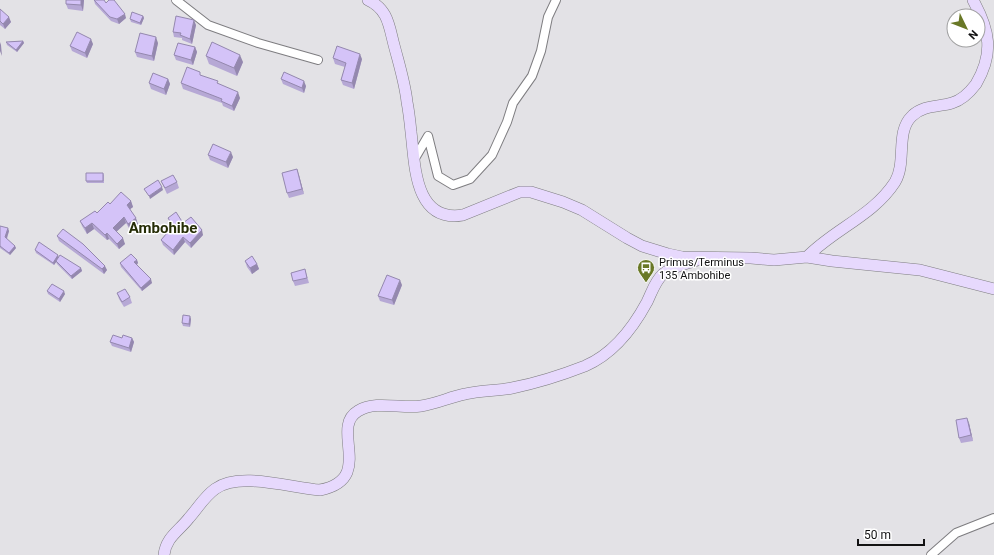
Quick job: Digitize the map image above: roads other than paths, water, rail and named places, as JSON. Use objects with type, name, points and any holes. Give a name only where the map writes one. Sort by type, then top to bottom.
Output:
[{"type":"street","points":[[176,0],[208,25],[258,43],[318,60]]},
{"type":"street","points":[[368,0],[382,8],[388,22],[407,97],[413,161],[421,192],[433,208],[447,215],[463,215],[520,192],[531,192],[563,202],[582,210],[642,246],[668,254],[703,258],[751,258],[774,260],[807,257],[920,270],[994,288]]},
{"type":"street","points":[[413,161],[428,136],[438,176],[453,184],[470,179],[492,155],[514,103],[532,76],[541,51],[548,17],[556,0]]},
{"type":"street","points":[[807,257],[820,243],[874,206],[894,183],[901,167],[905,129],[913,115],[929,108],[953,103],[964,96],[981,77],[988,63],[990,42],[986,26],[973,0]]},
{"type":"street","points":[[164,555],[173,533],[186,522],[209,494],[221,485],[248,481],[320,490],[328,489],[340,482],[344,478],[349,464],[348,426],[350,420],[358,411],[374,406],[419,407],[465,394],[513,388],[564,373],[602,357],[626,333],[641,312],[659,278],[672,268],[703,258]]},
{"type":"street","points":[[931,555],[956,533],[994,518]]},
{"type":"place","name":"Primus/Terminus 135 Ambohibe","points":[[646,283]]},
{"type":"district","name":"Ambohibe","points":[[163,228]]}]
